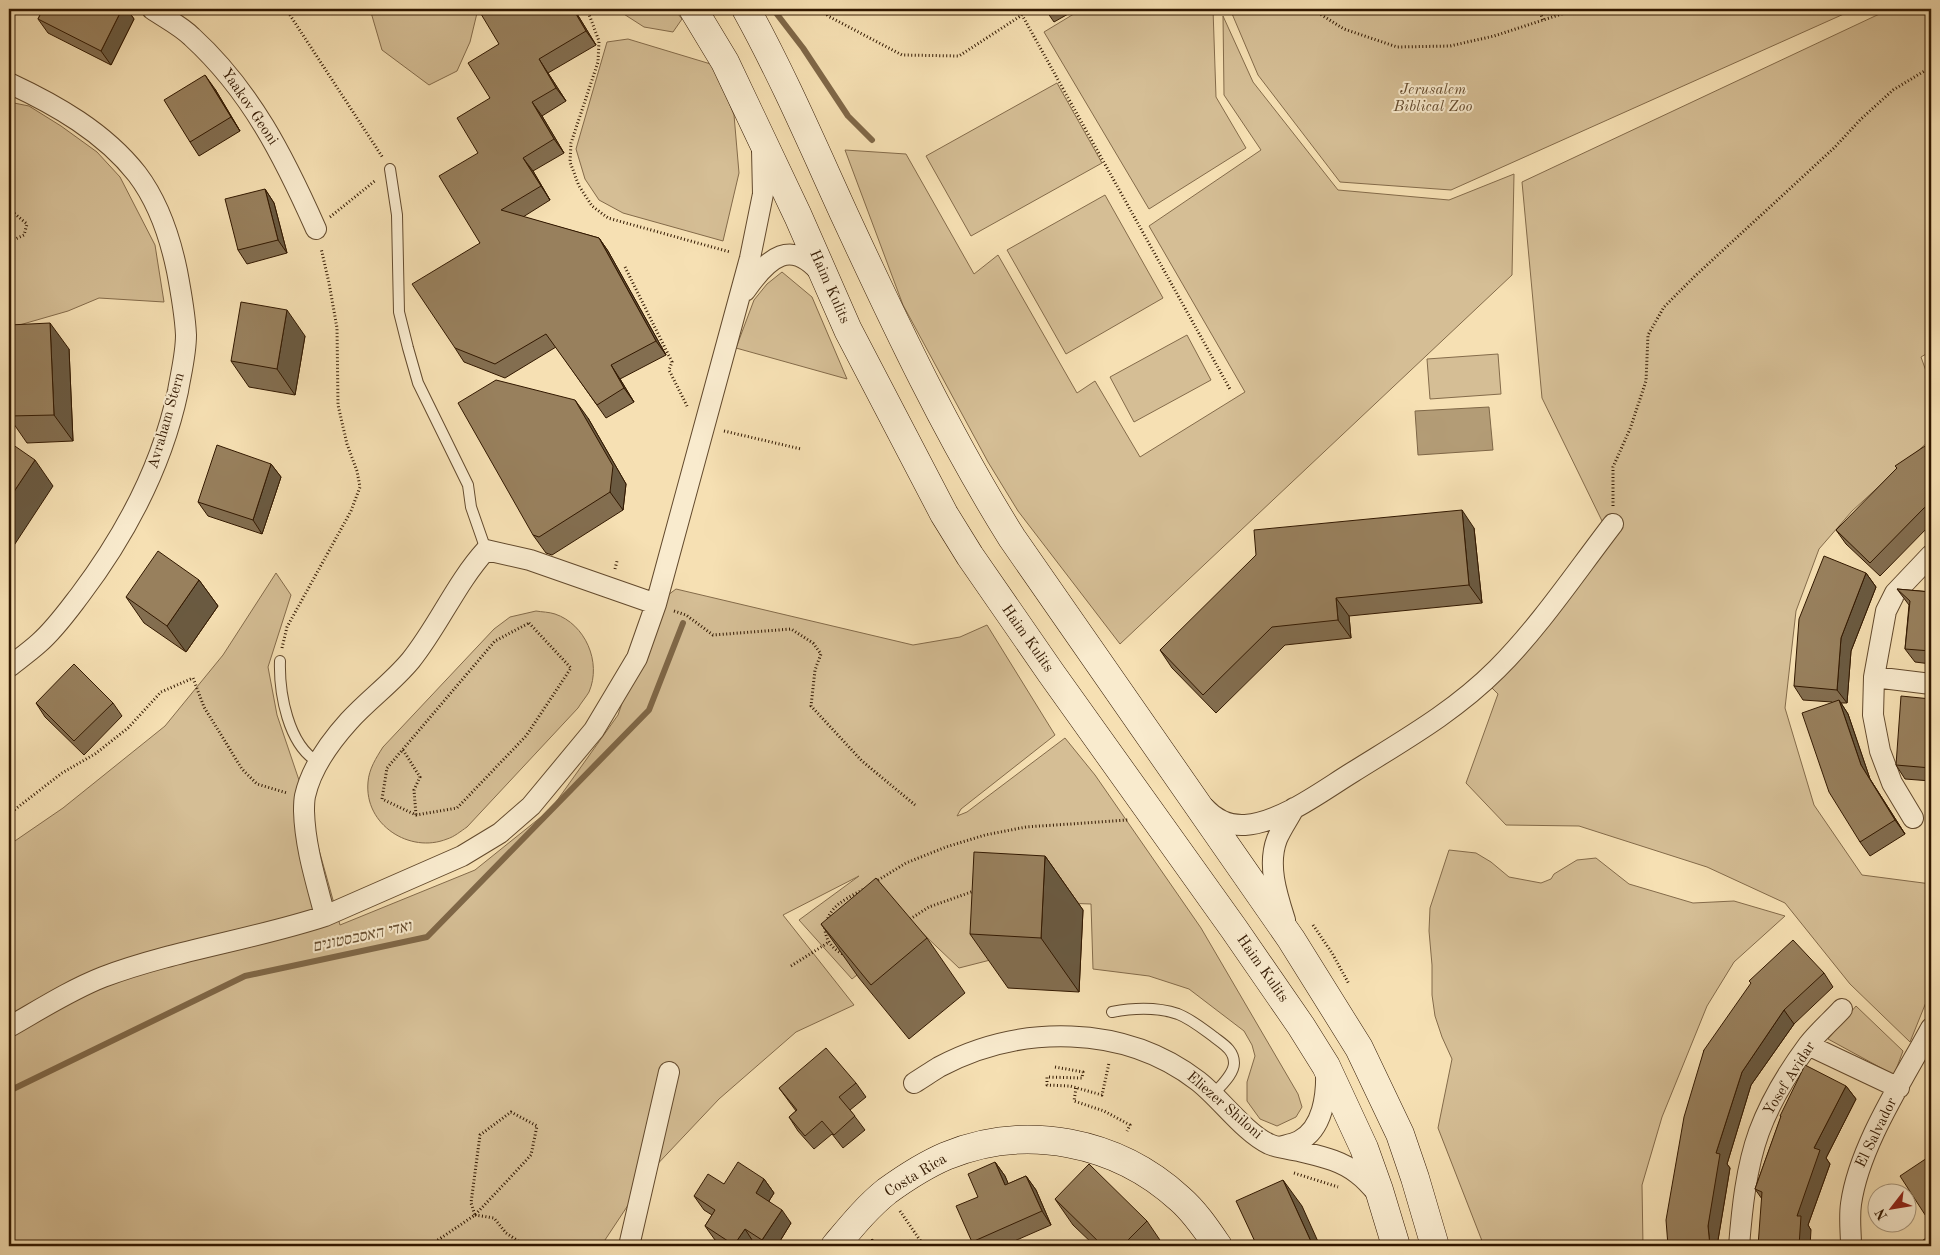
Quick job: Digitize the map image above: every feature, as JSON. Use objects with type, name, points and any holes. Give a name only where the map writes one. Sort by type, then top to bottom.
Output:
[{"type":"main road","name":"Haim Kulits","points":[[693,9],[725,62],[848,330],[940,506],[970,556],[1234,929],[1301,1026],[1326,1066],[1364,1148],[1396,1246]]},
{"type":"main road","points":[[746,9],[786,87],[914,360],[960,451],[988,499],[1012,538],[1291,939],[1359,1048],[1400,1134],[1436,1246]]},
{"type":"main road","name":"Costa Rica","points":[[835,1246],[865,1210],[886,1192],[946,1156],[1001,1141],[1033,1139],[1078,1143],[1115,1156],[1156,1179],[1181,1199],[1205,1227],[1218,1246]]},
{"type":"street","name":"Yaakov Geoni","points":[[152,9],[191,36],[223,68],[254,110],[287,164],[316,229]]},
{"type":"street","name":"Avraham Stern","points":[[9,82],[42,98],[78,121],[109,145],[137,175],[162,218],[173,250],[182,299],[186,336],[182,369],[174,407],[160,454],[138,504],[116,543],[60,621],[39,643],[9,667]]},
{"type":"street","points":[[9,1027],[74,991],[102,978],[187,951],[324,916],[462,856],[500,833],[531,806],[594,730],[637,658],[656,604],[750,258],[763,194],[763,157],[759,136]]},
{"type":"street","points":[[739,301],[755,276],[776,257],[783,254],[792,254],[811,265],[828,284]]},
{"type":"street","points":[[1191,794],[1220,820],[1244,825],[1260,823],[1294,808],[1440,718],[1490,676],[1517,648],[1613,524]]},
{"type":"street","points":[[324,916],[304,829],[304,797],[318,762],[348,722],[410,661],[432,631],[477,560],[486,550],[530,560],[656,604]]},
{"type":"street","points":[[1913,818],[1892,783],[1880,751],[1873,715],[1874,677],[1886,612],[1895,593],[1931,555]]},
{"type":"street","points":[[1874,677],[1931,684]]},
{"type":"street","points":[[1291,939],[1276,895],[1274,860],[1277,840],[1294,808]]},
{"type":"street","name":"Yosef Avidar","points":[[1739,1246],[1742,1214],[1758,1134],[1770,1105],[1808,1045],[1842,1009]]},
{"type":"street","name":"El Salvador","points":[[1852,1246],[1850,1206],[1857,1174],[1872,1138],[1931,1028]]},
{"type":"street","name":"Eliezer Shiloni","points":[[914,1084],[940,1067],[975,1052],[1010,1041],[1044,1036],[1078,1036],[1145,1050],[1177,1066],[1199,1082],[1256,1135],[1269,1144],[1338,1161],[1359,1174],[1381,1197]]},
{"type":"street","points":[[1808,1045],[1899,1088]]},
{"type":"street","name":"Eliezer Shiloni","points":[[1279,1147],[1298,1142],[1309,1134],[1318,1122],[1327,1086],[1326,1066]]},
{"type":"street","points":[[629,1246],[669,1072]]},
{"type":"lane","points":[[390,169],[397,215],[400,312],[408,348],[418,382],[468,485],[471,507],[486,550]]},
{"type":"lane","points":[[280,661],[279,683],[284,706],[294,734],[309,757],[318,762]]},
{"type":"lane","points":[[1112,1012],[1134,1008],[1177,1014],[1198,1025],[1227,1046],[1233,1056],[1234,1065],[1232,1072],[1213,1095]]},
{"type":"path","points":[[280,661],[287,627],[351,511],[360,487],[338,405],[337,328],[329,283],[316,229],[390,169],[286,9]]},
{"type":"path","points":[[587,9],[599,42],[598,62],[571,143],[570,162],[579,186],[592,206],[608,218],[750,258]]},
{"type":"path","points":[[823,9],[828,16],[902,55],[933,56],[959,56],[1022,15],[1232,391]]},
{"type":"path","points":[[1272,9],[1275,13],[1317,12]]},
{"type":"path","points":[[1312,9],[1344,29],[1397,47],[1450,46],[1494,36],[1577,9]]},
{"type":"path","points":[[1539,9],[1543,20]]},
{"type":"path","points":[[1613,524],[1613,467],[1630,429],[1646,381],[1648,335],[1664,307],[1834,148],[1861,119],[1893,90],[1931,68]]},
{"type":"path","points":[[9,209],[27,224],[24,235],[9,242]]},
{"type":"path","points":[[625,267],[672,362],[669,370],[689,411]]},
{"type":"path","points":[[720,430],[801,449]]},
{"type":"path","points":[[656,604],[686,615],[713,635],[791,629],[813,642],[821,654],[815,670],[811,706],[862,761],[915,805]]},
{"type":"path","points":[[529,623],[571,668],[526,736],[457,808],[416,815],[382,799],[387,768],[495,641],[529,623]]},
{"type":"path","points":[[9,814],[62,773],[95,754],[128,728],[161,692],[193,678],[204,707],[242,769],[256,784],[304,797]]},
{"type":"path","points":[[403,750],[420,777],[414,790],[416,815]]},
{"type":"path","points":[[848,956],[839,952],[829,942],[825,932],[828,916],[838,904],[906,863],[946,847],[985,835],[1026,827],[1128,820],[1153,816]]},
{"type":"path","points":[[904,923],[929,907],[979,890]]},
{"type":"path","points":[[791,966],[829,942]]},
{"type":"path","points":[[1055,1066],[1083,1072],[1082,1078],[1047,1077],[1047,1085],[1076,1088],[1102,1095],[1109,1063],[1117,1065]]},
{"type":"path","points":[[1076,1088],[1074,1101],[1104,1111],[1130,1125],[1127,1131]]},
{"type":"path","points":[[429,1246],[474,1215],[530,1156],[538,1126],[511,1112],[480,1135],[471,1203],[474,1215]]},
{"type":"path","points":[[1290,1172],[1343,1188]]},
{"type":"path","points":[[886,1192],[924,1246]]},
{"type":"path","points":[[474,1215],[494,1218],[506,1233],[526,1246]]},
{"type":"green space","points":[[370,9],[478,9],[470,42],[457,71],[429,85],[382,50]]},
{"type":"green space","points":[[616,9],[674,9],[682,19],[673,32],[644,27]]},
{"type":"green space","points":[[1082,9],[1213,9],[1216,97],[1246,148],[1149,209],[1044,32]]},
{"type":"green space","name":"Jerusalem Biblical Zoo","points":[[1230,9],[1855,9],[1451,190],[1340,182],[1258,75]]},
{"type":"green space","points":[[1890,9],[1931,9],[1931,351],[1921,357],[1931,385],[1931,439],[1852,511],[1819,549],[1796,611],[1785,708],[1814,805],[1862,875],[1931,884],[1931,990],[1910,1042],[1850,984],[1785,903],[1707,867],[1579,826],[1506,825],[1466,783],[1498,694],[1488,684],[1603,523],[1542,398],[1522,182]]},
{"type":"green space","points":[[1223,16],[1253,82],[1338,190],[1449,200],[1514,174],[1512,275],[1120,644],[1018,511],[988,462],[903,305],[845,150],[906,154],[974,274],[998,255],[1077,393],[1095,381],[1140,457],[1245,392],[1149,226],[1261,150],[1224,95]]},
{"type":"green space","points":[[628,39],[714,65],[734,115],[739,173],[723,241],[623,213],[599,200],[585,179],[576,149],[607,42]]},
{"type":"green space","points":[[1057,83],[1102,163],[971,236],[926,156]]},
{"type":"green space","points":[[9,102],[29,106],[61,126],[97,152],[120,177],[155,245],[164,302],[99,298],[68,311],[9,328]]},
{"type":"green space","points":[[1105,195],[1163,298],[1066,354],[1007,250]]},
{"type":"green space","points":[[782,272],[812,297],[847,379],[736,348],[754,300],[767,284]]},
{"type":"green space","points":[[1187,335],[1211,380],[1134,422],[1110,377]]},
{"type":"green space","points":[[1498,354],[1501,394],[1430,399],[1427,359]]},
{"type":"green space","points":[[276,573],[291,595],[268,667],[277,715],[302,789],[340,925],[475,870],[551,809],[618,715],[656,604],[676,589],[913,645],[960,637],[987,625],[1055,735],[961,809],[957,816],[967,812],[1065,738],[1095,775],[1201,928],[1298,1094],[1302,1107],[1296,1117],[1277,1126],[1260,1119],[1247,1101],[1247,1082],[1255,1056],[1252,1045],[1244,1031],[1189,989],[1149,976],[1093,969],[1091,904],[1006,901],[1002,957],[959,968],[916,927],[852,979],[799,920],[859,876],[783,915],[854,1005],[796,1032],[719,1099],[650,1172],[601,1246],[9,1246],[9,845],[63,808],[165,726],[223,655]]},
{"type":"green space","points":[[536,611],[553,613],[566,619],[582,635],[592,657],[593,680],[588,694],[578,708],[467,827],[450,838],[433,843],[405,839],[392,832],[381,823],[373,811],[369,797],[368,782],[375,759],[383,747],[494,629],[510,617]]},
{"type":"green space","points":[[1449,850],[1476,853],[1491,862],[1509,877],[1541,883],[1551,879],[1554,874],[1577,860],[1596,858],[1629,884],[1693,903],[1734,901],[1785,916],[1734,962],[1707,1006],[1662,1117],[1642,1185],[1643,1246],[1484,1246],[1438,1128],[1452,1059],[1435,1016],[1432,995],[1429,931],[1430,908]]},
{"type":"green space","points":[[1856,1006],[1903,1051],[1894,1075],[1828,1039]]},
{"type":"shaded area","points":[[1489,407],[1493,450],[1418,455],[1415,411]]},
{"type":"building","points":[[43,9],[122,9],[101,51],[38,19]]},
{"type":"building","points":[[478,9],[540,9],[541,11],[545,9],[573,9],[586,31],[539,59],[556,88],[532,102],[554,139],[523,158],[541,186],[501,210],[599,238],[656,341],[611,365],[624,388],[597,405],[546,334],[495,364],[455,348],[412,284],[480,243],[439,176],[478,153],[457,118],[490,98],[468,63],[499,44]]},
{"type":"building","points":[[205,75],[231,117],[190,142],[164,100]]},
{"type":"building","points":[[265,189],[278,240],[238,250],[225,199]]},
{"type":"building","points":[[241,302],[287,310],[277,369],[231,361]]},
{"type":"building","points":[[50,323],[54,415],[9,416],[9,325]]},
{"type":"building","points":[[496,380],[575,400],[613,466],[610,492],[539,537],[533,535],[458,403]]},
{"type":"building","points":[[9,442],[35,460],[9,499]]},
{"type":"building","points":[[1928,444],[1931,450],[1931,503],[1870,563],[1836,530],[1897,468],[1895,466]]},
{"type":"building","points":[[217,445],[271,464],[253,520],[198,502]]},
{"type":"building","points":[[1462,510],[1469,585],[1336,598],[1338,620],[1272,627],[1203,695],[1160,650],[1256,555],[1254,530]]},
{"type":"building","points":[[158,551],[199,580],[167,626],[126,597]]},
{"type":"building","points":[[1824,556],[1866,573],[1841,638],[1837,690],[1794,686],[1799,619]]},
{"type":"building","points":[[1897,589],[1931,592],[1931,651],[1905,649],[1910,601]]},
{"type":"building","points":[[74,664],[113,703],[74,741],[36,703]]},
{"type":"building","points":[[1901,696],[1931,699],[1931,768],[1896,765]]},
{"type":"building","points":[[1839,700],[1861,765],[1895,820],[1860,842],[1829,792],[1802,713]]},
{"type":"building","points":[[974,852],[1045,856],[1041,938],[970,934]]},
{"type":"building","points":[[876,878],[927,938],[871,985],[821,924]]},
{"type":"building","points":[[1793,940],[1824,973],[1784,1010],[1742,1072],[1716,1153],[1720,1154],[1708,1226],[1710,1246],[1668,1246],[1666,1220],[1684,1117],[1704,1050],[1751,983],[1749,981]]},
{"type":"building","points":[[826,1048],[856,1083],[839,1097],[855,1116],[834,1135],[822,1121],[805,1136],[789,1117],[797,1110],[779,1088]]},
{"type":"building","points":[[1805,1065],[1846,1086],[1814,1148],[1820,1150],[1797,1216],[1801,1216],[1799,1246],[1758,1246],[1762,1192],[1755,1189],[1780,1116]]},
{"type":"building","points":[[1930,1156],[1931,1224],[1918,1204],[1918,1182],[1904,1182],[1900,1176]]},
{"type":"building","points":[[738,1162],[764,1179],[756,1193],[782,1210],[762,1240],[745,1229],[734,1245],[705,1226],[715,1210],[694,1196],[708,1174],[724,1184]]},
{"type":"building","points":[[995,1162],[1005,1185],[1026,1176],[1042,1211],[972,1242],[956,1206],[978,1197],[968,1174]]},
{"type":"building","points":[[1089,1164],[1147,1221],[1122,1246],[1103,1246],[1055,1199]]},
{"type":"building","points":[[1283,1180],[1313,1246],[1257,1246],[1236,1201]]},
{"type":"building","points":[[1931,1235],[1931,1246],[1914,1246]]},
{"type":"building","points":[[872,1239],[881,1246],[866,1246]]},
{"type":"building","points":[[909,1240],[916,1246],[904,1246]]},
{"type":"waterway","points":[[773,9],[803,48],[848,116],[872,140]]},
{"type":"waterway","name":"ואדי האסבסטונים","points":[[9,1091],[245,976],[427,937],[649,710],[683,623]]}]
